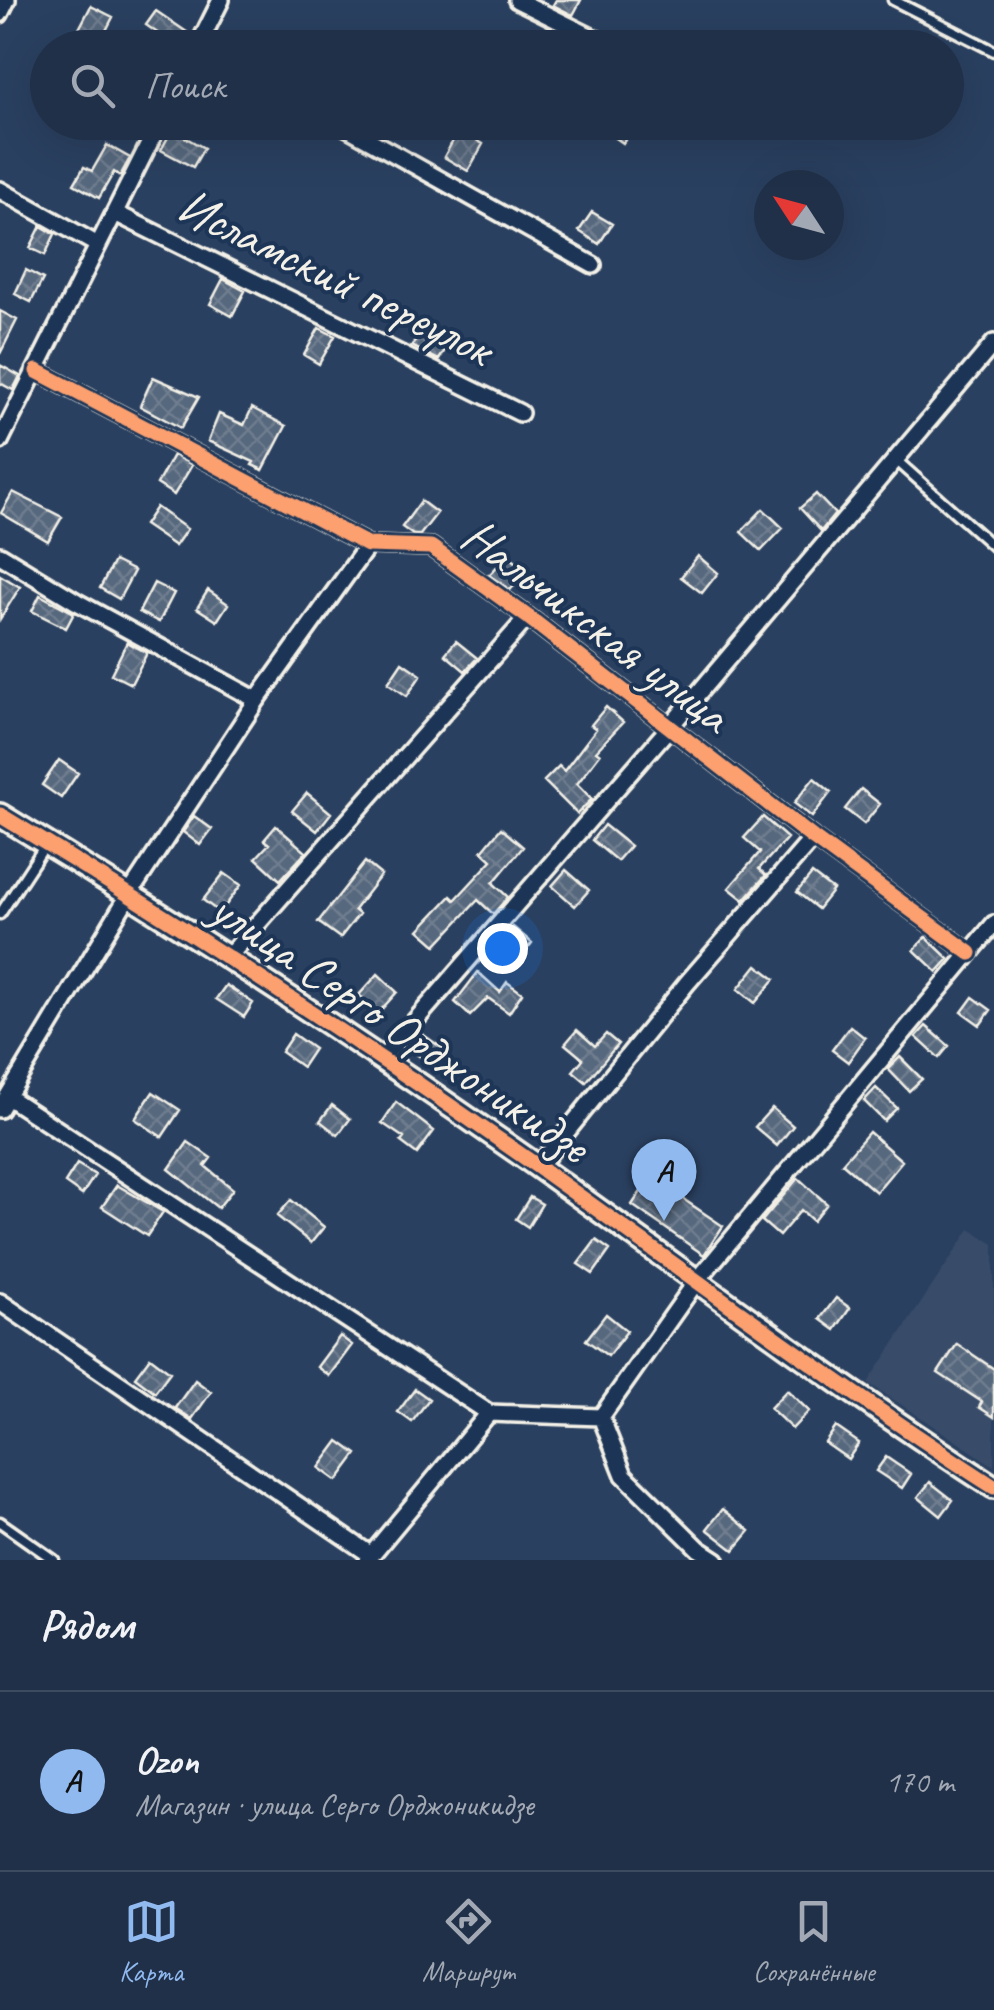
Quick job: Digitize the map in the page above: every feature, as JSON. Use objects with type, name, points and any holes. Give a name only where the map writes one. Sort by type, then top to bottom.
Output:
[{"type":"street","points":[[0,14],[7,0]]},
{"type":"street","points":[[207,30],[221,0]]},
{"type":"street","points":[[516,0],[577,30]]},
{"type":"street","points":[[0,440],[151,140]]},
{"type":"street","points":[[369,140],[593,265]]},
{"type":"street","points":[[0,190],[96,244]]},
{"type":"street","name":"Исламский переулок","points":[[115,213],[520,413]]},
{"type":"street","points":[[382,1059],[994,343]]},
{"type":"street","name":"Нальчикская улица","points":[[36,371],[368,545],[430,546],[528,617],[812,838],[970,953]]},
{"type":"street","points":[[368,545],[257,700],[130,894],[4,1103],[489,1413],[601,1417]]},
{"type":"street","points":[[0,555],[77,602],[257,700]]},
{"type":"street","points":[[228,956],[528,617]]},
{"type":"street","name":"улица Серго Орджоникидзе","points":[[0,815],[228,956],[382,1059],[883,1415],[994,1487]]},
{"type":"street","points":[[538,1167],[687,983],[812,838]]},
{"type":"street","points":[[601,1417],[696,1282],[994,924]]},
{"type":"street","points":[[0,1302],[369,1558],[489,1413]]},
{"type":"street","points":[[601,1417],[624,1475],[716,1560]]},
{"type":"lane","points":[[893,0],[952,30]]},
{"type":"lane","points":[[964,36],[994,51]]},
{"type":"lane","points":[[896,460],[994,548]]},
{"type":"lane","points":[[0,914],[47,844]]},
{"type":"lane","points":[[0,1522],[54,1560]]},
{"type":"shaded area","points":[[970,1229],[994,1244],[994,1466],[868,1383]]},
{"type":"building","points":[[556,0],[581,0],[573,15],[553,5]]},
{"type":"building","points":[[91,6],[113,17],[106,30],[78,30]]},
{"type":"building","points":[[156,11],[184,30],[153,30],[146,25]]},
{"type":"building","points":[[166,140],[190,140],[204,148],[193,167],[161,150]]},
{"type":"building","points":[[453,140],[476,140],[483,144],[468,171],[444,157]]},
{"type":"building","points":[[107,145],[130,158],[120,176],[114,172],[99,198],[74,184],[84,167],[92,171]]},
{"type":"building","points":[[592,212],[612,224],[599,244],[579,231]]},
{"type":"building","points":[[41,226],[55,234],[45,255],[30,248]]},
{"type":"building","points":[[26,270],[43,279],[31,302],[15,294]]},
{"type":"building","points":[[223,279],[245,291],[232,316],[210,304]]},
{"type":"building","points":[[0,311],[17,320],[0,354]]},
{"type":"building","points":[[424,325],[451,340],[439,360],[412,346]]},
{"type":"building","points":[[319,328],[335,336],[319,364],[304,355]]},
{"type":"building","points":[[0,365],[20,376],[13,390],[0,383]]},
{"type":"building","points":[[153,377],[199,397],[181,428],[140,406]]},
{"type":"building","points":[[252,408],[286,426],[263,470],[208,441],[219,414],[244,425]]},
{"type":"building","points":[[173,455],[192,465],[174,495],[157,484]]},
{"type":"building","points":[[13,492],[62,517],[48,541],[1,513]]},
{"type":"building","points":[[816,494],[835,514],[821,531],[800,508]]},
{"type":"building","points":[[421,501],[437,513],[420,535],[413,535],[402,527]]},
{"type":"building","points":[[156,507],[187,529],[175,546],[144,525]]},
{"type":"building","points":[[763,509],[783,528],[761,551],[741,532]]},
{"type":"building","points":[[508,555],[527,572],[510,590],[489,575]]},
{"type":"building","points":[[698,556],[718,573],[702,593],[681,577]]},
{"type":"building","points":[[114,561],[134,571],[119,599],[100,588]]},
{"type":"building","points":[[0,575],[20,587],[0,619]]},
{"type":"building","points":[[154,583],[174,593],[159,622],[139,612]]},
{"type":"building","points":[[208,590],[228,604],[217,621],[197,608]]},
{"type":"building","points":[[40,595],[74,613],[66,628],[32,611]]},
{"type":"building","points":[[456,641],[477,658],[465,671],[445,654]]},
{"type":"building","points":[[127,642],[147,653],[131,684],[111,674]]},
{"type":"building","points":[[402,662],[421,675],[407,696],[388,683]]},
{"type":"building","points":[[606,707],[623,722],[596,751],[600,754],[577,784],[592,799],[577,814],[544,781],[559,766],[564,771],[596,729],[591,725]]},
{"type":"building","points":[[59,760],[78,773],[61,798],[42,785]]},
{"type":"building","points":[[814,778],[831,792],[812,817],[794,803]]},
{"type":"building","points":[[861,789],[880,804],[864,824],[845,809]]},
{"type":"building","points":[[307,793],[331,813],[317,831],[292,811]]},
{"type":"building","points":[[194,816],[212,829],[200,845],[183,832]]},
{"type":"building","points":[[763,817],[787,838],[759,869],[766,875],[744,900],[729,888],[760,852],[744,838]]},
{"type":"building","points":[[604,825],[630,846],[617,861],[592,840]]},
{"type":"building","points":[[276,826],[306,852],[280,880],[256,858],[269,844],[264,840]]},
{"type":"building","points":[[501,828],[523,847],[493,883],[508,897],[493,914],[478,900],[436,945],[419,930],[451,896],[455,900],[492,860],[482,851]]},
{"type":"building","points":[[365,862],[381,875],[354,910],[359,914],[340,938],[318,922]]},
{"type":"building","points":[[566,870],[589,890],[575,906],[552,886]]},
{"type":"building","points":[[224,873],[241,885],[220,913],[203,900]]},
{"type":"building","points":[[812,874],[833,890],[818,909],[797,892]]},
{"type":"building","points":[[513,927],[532,943],[521,957],[502,941]]},
{"type":"building","points":[[926,937],[949,959],[937,972],[914,950]]},
{"type":"building","points":[[757,965],[775,979],[755,1003],[738,989]]},
{"type":"building","points":[[478,972],[500,992],[507,982],[522,993],[509,1013],[488,998],[470,1016],[455,1002]]},
{"type":"building","points":[[378,974],[397,992],[379,1012],[359,995]]},
{"type":"building","points":[[226,985],[253,1003],[244,1017],[216,999]]},
{"type":"building","points":[[973,997],[991,1010],[980,1025],[962,1012]]},
{"type":"building","points":[[850,1026],[865,1038],[848,1062],[832,1050]]},
{"type":"building","points":[[926,1026],[949,1046],[939,1058],[916,1037]]},
{"type":"building","points":[[577,1030],[595,1046],[606,1034],[618,1044],[586,1082],[573,1071],[583,1059],[565,1044]]},
{"type":"building","points":[[421,1033],[446,1051],[435,1067],[409,1049]]},
{"type":"building","points":[[293,1034],[314,1049],[302,1067],[281,1052]]},
{"type":"building","points":[[900,1057],[922,1079],[909,1091],[888,1069]]},
{"type":"building","points":[[876,1088],[897,1108],[884,1121],[864,1101]]},
{"type":"building","points":[[153,1092],[180,1110],[162,1137],[135,1119]]},
{"type":"building","points":[[396,1102],[434,1131],[417,1154],[401,1142],[404,1138],[382,1123]]},
{"type":"building","points":[[332,1105],[350,1119],[338,1135],[320,1121]]},
{"type":"building","points":[[772,1108],[793,1126],[777,1146],[755,1127]]},
{"type":"building","points":[[869,1132],[902,1161],[876,1192],[842,1163]]},
{"type":"building","points":[[188,1142],[211,1158],[205,1166],[233,1189],[218,1208],[169,1169]]},
{"type":"building","points":[[77,1164],[95,1175],[82,1195],[65,1183]]},
{"type":"building","points":[[798,1178],[827,1204],[813,1221],[801,1210],[779,1236],[762,1221]]},
{"type":"building","points":[[117,1185],[163,1212],[147,1236],[102,1207]]},
{"type":"building","points":[[644,1187],[670,1205],[677,1195],[723,1226],[704,1255],[632,1205]]},
{"type":"building","points":[[530,1197],[542,1204],[528,1227],[516,1219]]},
{"type":"building","points":[[291,1200],[324,1227],[311,1243],[277,1216]]},
{"type":"building","points":[[596,1240],[610,1250],[593,1274],[578,1264]]},
{"type":"building","points":[[836,1298],[850,1308],[835,1330],[820,1319]]},
{"type":"building","points":[[606,1314],[627,1331],[608,1356],[586,1340]]},
{"type":"building","points":[[340,1336],[352,1345],[329,1376],[317,1367]]},
{"type":"building","points":[[957,1344],[994,1369],[994,1417],[979,1407],[982,1402],[938,1373]]},
{"type":"building","points":[[150,1357],[170,1372],[155,1392],[135,1377]]},
{"type":"building","points":[[195,1380],[211,1392],[192,1419],[175,1408]]},
{"type":"building","points":[[415,1389],[429,1399],[412,1422],[398,1412]]},
{"type":"building","points":[[787,1390],[809,1411],[792,1429],[770,1408]]},
{"type":"building","points":[[836,1427],[859,1443],[848,1459],[825,1443]]},
{"type":"building","points":[[339,1441],[357,1454],[337,1481],[319,1468]]},
{"type":"building","points":[[886,1457],[911,1474],[902,1488],[876,1471]]},
{"type":"building","points":[[930,1482],[953,1500],[941,1516],[918,1497]]},
{"type":"building","points":[[723,1509],[750,1531],[734,1550],[707,1529]]},
{"type":"cycle path","points":[[37,371],[368,545],[431,547],[970,953]]},
{"type":"cycle path","points":[[0,815],[204,942],[405,1075],[820,1370],[994,1487]]},
{"type":"place","name":"Ozon","points":[[664,1221]]}]
